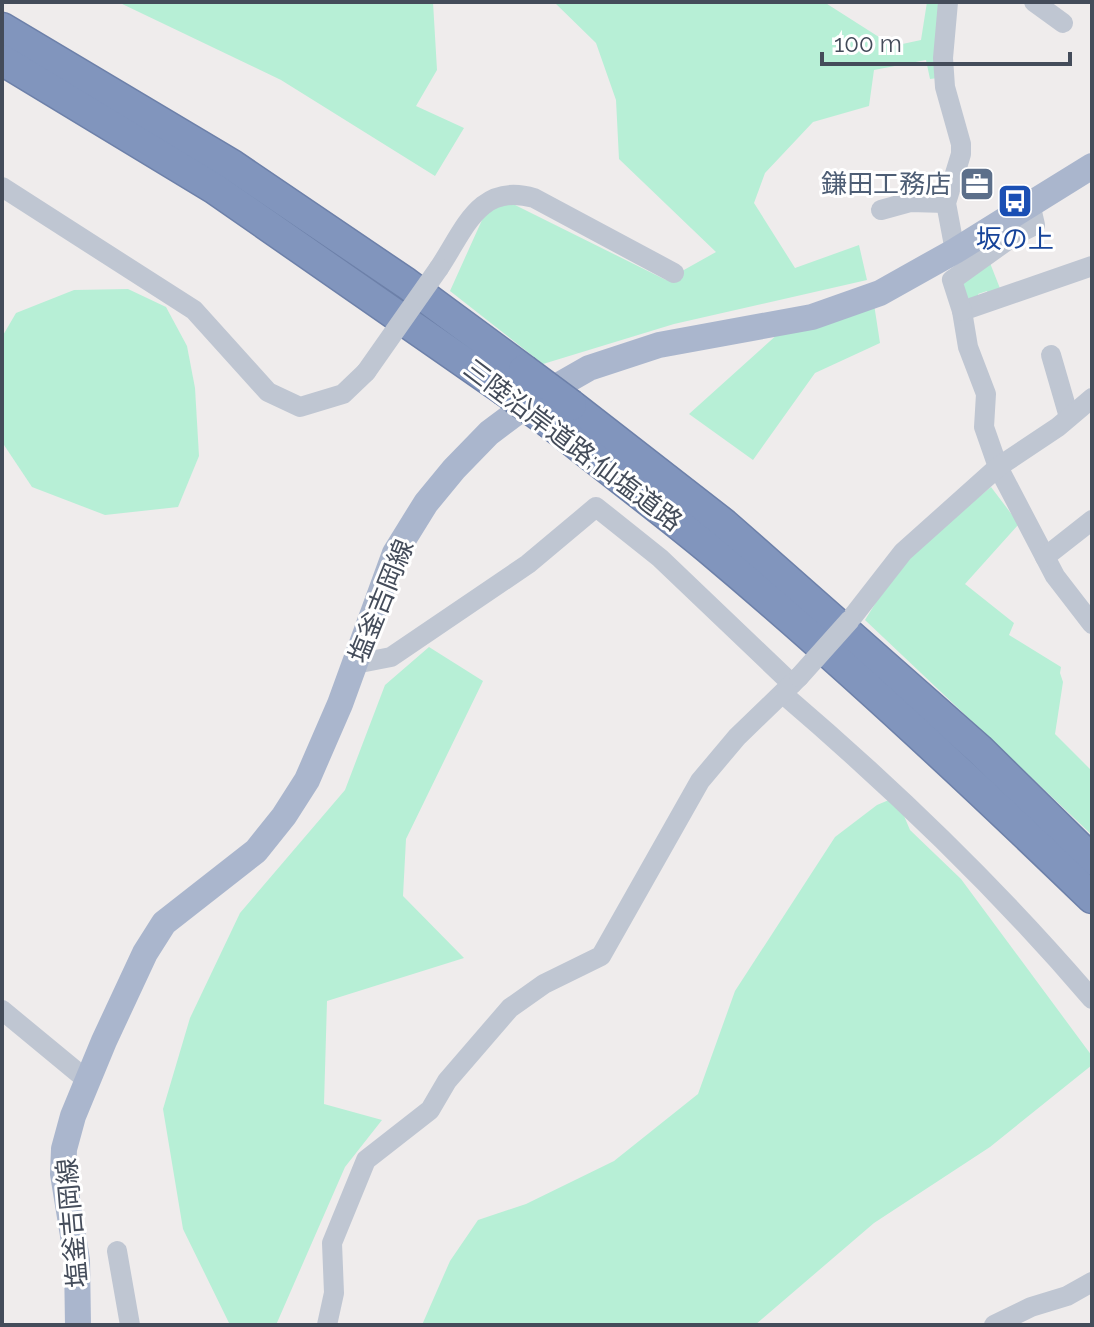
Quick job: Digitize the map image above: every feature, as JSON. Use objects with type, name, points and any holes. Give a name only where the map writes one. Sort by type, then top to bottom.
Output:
[{"type":"highway","name":"三陸沿岸道路;仙塩道路","points":[[2,28],[232,165],[406,283],[514,380]]},
{"type":"highway","name":"三陸沿岸道路;仙塩道路","points":[[2,60],[215,189],[514,380],[724,524],[979,749],[1092,860]]},
{"type":"highway","name":"三陸沿岸道路;仙塩道路","points":[[561,415],[958,769],[1092,898]]},
{"type":"main road","name":"塩釜吉岡線","points":[[78,1325],[77,1260],[63,1174],[64,1149],[73,1116],[88,1081],[145,953],[164,923],[256,851],[307,780],[355,664],[395,553],[426,503],[454,469],[489,433],[533,400],[589,368],[659,345],[812,317],[880,293],[955,251],[1092,166]]},
{"type":"street","points":[[948,2],[943,47],[945,87],[961,144],[961,154],[946,203],[955,251]]},
{"type":"street","points":[[1034,2],[1063,23]]},
{"type":"street","points":[[2,187],[194,310],[268,392],[300,407],[343,394],[366,372],[477,210],[490,199],[503,194],[517,193],[534,198],[674,273]]},
{"type":"street","points":[[881,210],[910,202],[946,203]]},
{"type":"street","points":[[1030,203],[1035,225],[1015,235],[952,280],[962,311],[968,347],[986,394],[984,427],[998,467],[1055,576],[1092,624]]},
{"type":"street","points":[[962,311],[1092,266]]},
{"type":"street","points":[[1051,355],[1069,417]]},
{"type":"street","points":[[327,1325],[334,1293],[332,1243],[366,1160],[430,1110],[447,1081],[510,1008],[544,984],[601,956],[700,781],[737,737],[791,685],[850,620],[903,552],[998,467],[1092,398]]},
{"type":"street","points":[[355,664],[391,657],[528,564],[596,507],[660,558],[791,685],[1043,942],[1092,999]]},
{"type":"street","points":[[1045,557],[1092,520]]},
{"type":"street","points":[[2,1010],[88,1081]]},
{"type":"street","points":[[117,1251],[130,1325]]},
{"type":"street","points":[[994,1325],[1031,1307],[1067,1296],[1092,1282]]},
{"type":"green space","points":[[118,2],[433,2],[437,70],[416,106],[464,128],[435,176],[281,80]]},
{"type":"green space","points":[[554,2],[824,2],[893,46],[921,40],[927,2],[944,2],[938,78],[930,79],[926,60],[874,70],[869,106],[813,122],[765,173],[754,203],[795,268],[859,245],[867,280],[674,324],[543,364],[450,291],[482,220],[491,209],[511,203],[666,280],[716,252],[619,159],[616,100],[596,43]]},
{"type":"green space","points":[[990,263],[1001,291],[989,296],[987,291],[978,294],[979,299],[965,298],[963,279]]},
{"type":"green space","points":[[128,289],[166,307],[187,346],[195,388],[199,456],[178,507],[105,515],[32,487],[2,442],[2,337],[16,313],[74,290]]},
{"type":"green space","points":[[874,304],[880,343],[815,373],[753,460],[689,414],[779,333]]},
{"type":"green space","points":[[991,487],[1019,524],[965,584],[1014,623],[1009,635],[1061,667],[1063,682],[1055,734],[1092,771],[1092,835],[865,620],[903,559]]},
{"type":"green space","points":[[429,647],[483,681],[406,839],[403,896],[464,958],[327,1001],[324,1104],[382,1120],[345,1167],[276,1325],[230,1325],[183,1229],[163,1109],[190,1018],[240,913],[345,790],[385,685]]},
{"type":"green space","points":[[896,797],[910,830],[961,879],[1092,1056],[1092,1065],[990,1147],[874,1223],[755,1325],[422,1325],[450,1261],[478,1220],[526,1204],[614,1161],[698,1094],[735,991],[835,837],[877,805]]},
{"type":"place","name":"鎌田工務店","points":[[977,184]]},
{"type":"place","name":"坂の上","points":[[1015,201]]}]
